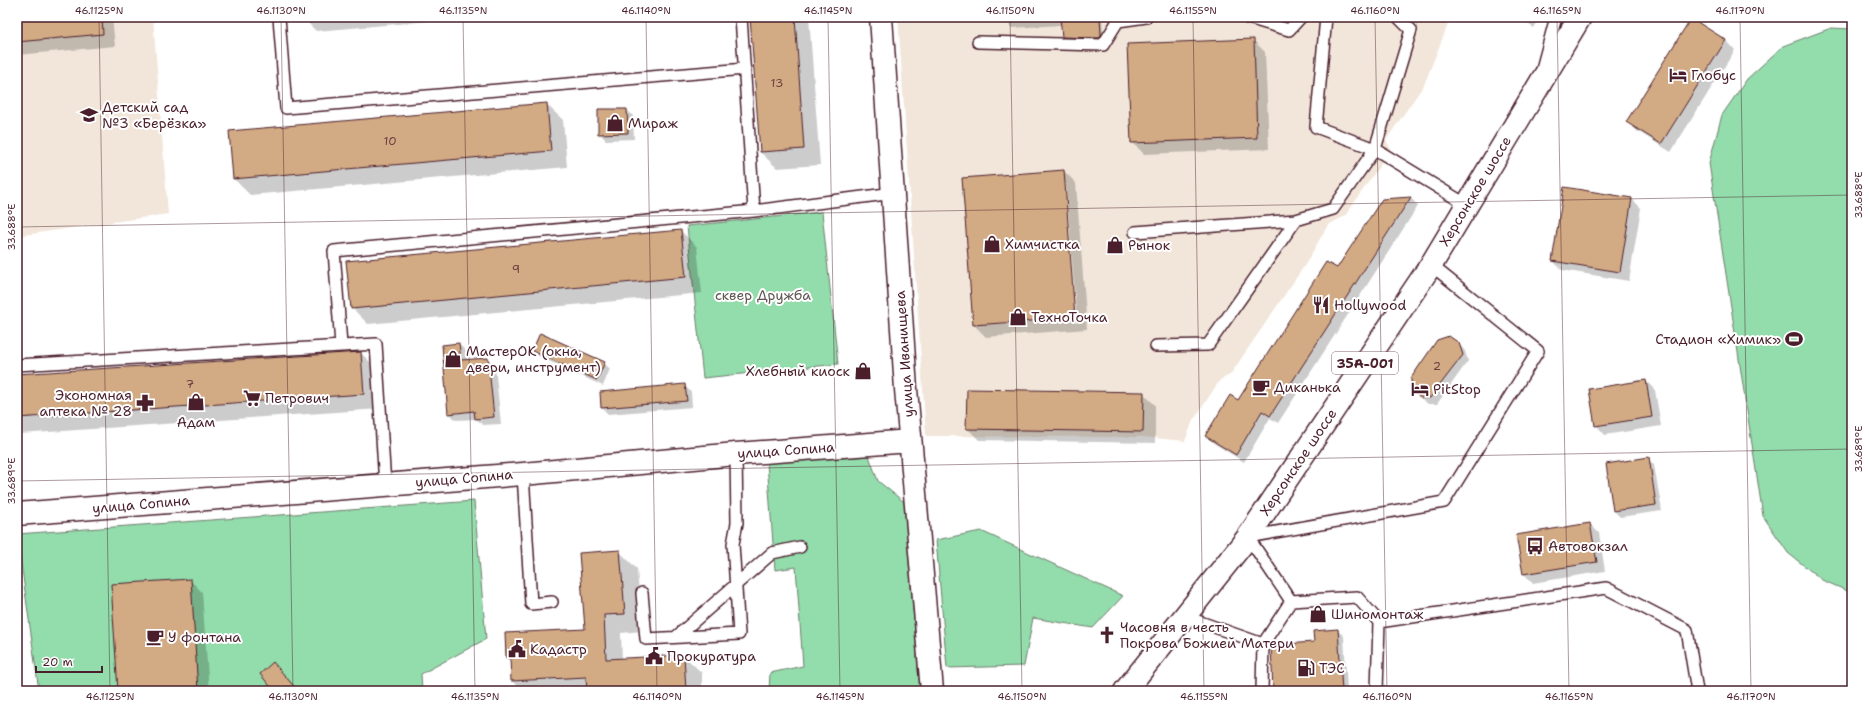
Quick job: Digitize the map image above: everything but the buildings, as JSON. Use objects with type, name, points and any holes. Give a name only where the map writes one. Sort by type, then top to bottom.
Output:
[{"type":"main road","name":"улица Иванищева","points":[[881,17],[910,441],[932,691]]},
{"type":"main road","name":"Херсонское шоссе","points":[[1125,691],[1183,616],[1248,537],[1431,265],[1580,17]]},
{"type":"main road","name":"улица Сопина","points":[[17,514],[523,474],[736,454],[910,441]]},
{"type":"lane","points":[[279,17],[286,108],[745,69]]},
{"type":"lane","points":[[741,17],[754,211]]},
{"type":"lane","points":[[978,42],[1103,45],[1117,19],[1146,17]]},
{"type":"lane","points":[[1245,17],[1289,30],[1301,17]]},
{"type":"lane","points":[[1326,17],[1316,127],[1375,150],[1467,205]]},
{"type":"lane","points":[[1135,232],[1296,220],[1333,209],[1375,150],[1411,30],[1398,17]]},
{"type":"lane","points":[[1536,89],[1556,17]]},
{"type":"lane","points":[[341,345],[334,251],[754,211],[894,193]]},
{"type":"lane","points":[[1156,346],[1208,345],[1296,220]]},
{"type":"lane","points":[[1291,601],[1248,537],[1444,502],[1538,351],[1431,265]]},
{"type":"lane","points":[[17,365],[376,344],[385,485]]},
{"type":"lane","points":[[642,593],[646,639],[739,634],[733,544],[737,523],[736,454]]},
{"type":"lane","points":[[523,474],[531,604],[552,602]]},
{"type":"lane","points":[[676,637],[772,553],[800,547]]},
{"type":"lane","points":[[1379,622],[1606,588],[1687,630],[1697,691]]},
{"type":"lane","points":[[1291,601],[1357,597],[1379,622],[1377,691]]},
{"type":"lane","points":[[1262,691],[1263,644],[1291,601]]},
{"type":"lane","points":[[1183,616],[1263,644]]},
{"type":"shaded area","name":"Детский сад №3 «Берёзка»","points":[[17,17],[153,17],[168,214],[17,236]]},
{"type":"shaded area","name":"Рынок","points":[[898,17],[1451,17],[1424,85],[1386,140],[1391,149],[1345,216],[1328,225],[1305,265],[1230,375],[1220,380],[1193,421],[1185,441],[1143,437],[926,436]]},
{"type":"green space","name":"Стадион «Химик»","points":[[1831,28],[1852,29],[1852,593],[1822,580],[1788,553],[1763,516],[1709,163],[1722,115],[1747,79],[1783,46]]},
{"type":"green space","name":"сквер Дружба","points":[[822,212],[838,364],[703,378],[687,226]]},
{"type":"green space","points":[[869,456],[878,481],[904,502],[920,691],[769,691],[770,673],[803,666],[796,567],[775,570],[767,463]]},
{"type":"green space","points":[[474,501],[486,639],[421,674],[422,691],[39,691],[17,534]]},
{"type":"green space","points":[[981,531],[1123,596],[1093,628],[1033,618],[1024,666],[947,668],[936,540]]},
{"type":"green space","points":[[1784,687],[1807,691],[1765,691]]},
{"type":"place","name":"Глобус","points":[[1678,75]]},
{"type":"place","name":"Детский сад №3 «Берёзка»","points":[[89,115]]},
{"type":"place","name":"Мираж","points":[[615,123]]},
{"type":"place","name":"Химчистка","points":[[992,244]]},
{"type":"place","name":"Рынок","points":[[1115,245]]},
{"type":"place","name":"Hollywood","points":[[1321,305]]},
{"type":"place","name":"ТехноТочка","points":[[1018,317]]},
{"type":"place","name":"Стадион «Химик»","points":[[1794,339]]},
{"type":"place","name":"МастерОК (окна, двери, инструмент)","points":[[453,359]]},
{"type":"place","name":"Хлебный киоск","points":[[863,371]]},
{"type":"place","name":"Диканька","points":[[1261,387]]},
{"type":"place","name":"PitStop","points":[[1420,389]]},
{"type":"place","name":"Петрович","points":[[252,398]]},
{"type":"place","name":"Адам","points":[[196,402]]},
{"type":"place","name":"Экономная аптека № 28","points":[[145,403]]},
{"type":"place","name":"Автовокзал","points":[[1535,546]]},
{"type":"place","name":"Шиномонтаж","points":[[1318,614]]},
{"type":"place","name":"Часовня в честь Покрова Божией Матери","points":[[1107,635]]},
{"type":"place","name":"У фонтана","points":[[155,637]]},
{"type":"place","name":"Кадастр","points":[[517,649]]},
{"type":"place","name":"Прокуратура","points":[[654,656]]},
{"type":"place","name":"ТЭС","points":[[1306,668]]}]
